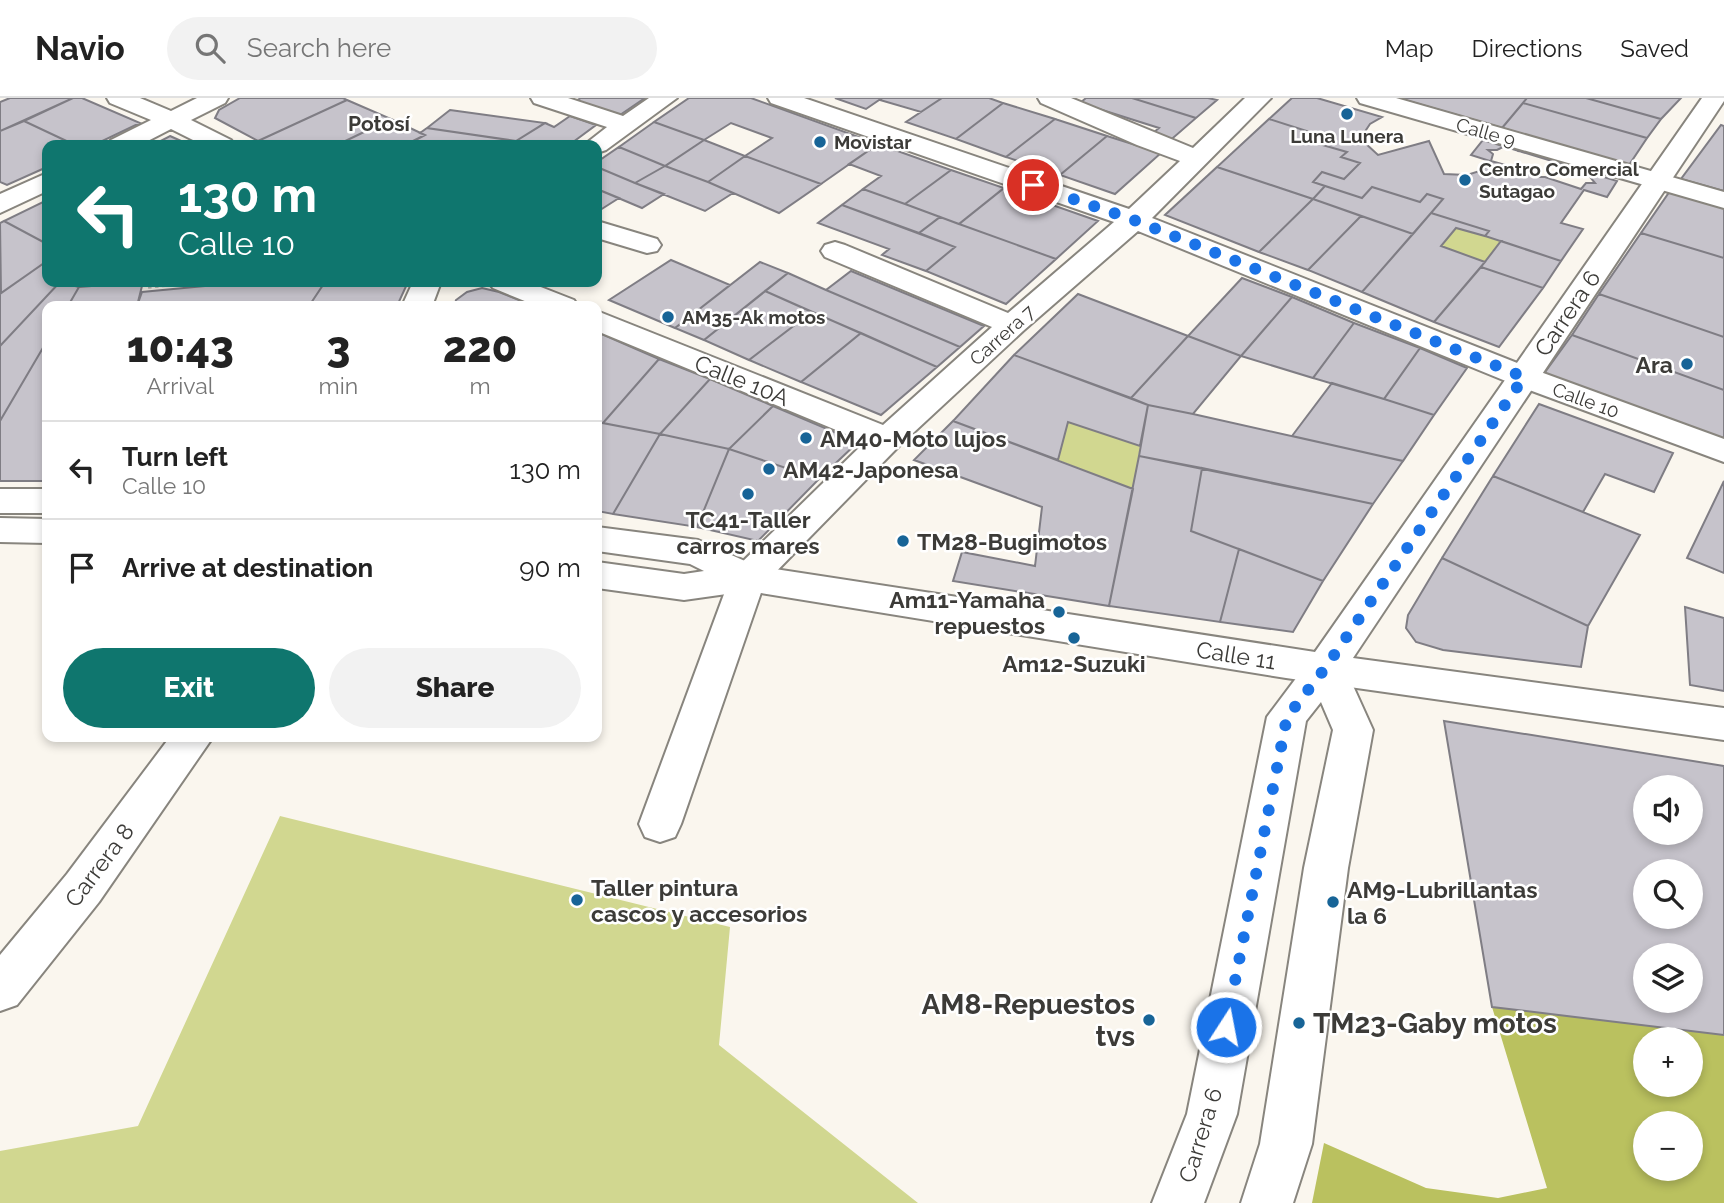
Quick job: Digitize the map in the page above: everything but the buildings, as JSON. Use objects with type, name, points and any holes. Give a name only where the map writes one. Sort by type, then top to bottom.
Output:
[{"type":"street","points":[[119,98],[212,140]]},
{"type":"street","points":[[130,140],[216,98]]},
{"type":"street","points":[[543,98],[626,125]]},
{"type":"street","points":[[602,142],[665,98]]},
{"type":"street","name":"Calle 10","points":[[780,98],[1134,220],[1524,377],[1724,451]]},
{"type":"street","points":[[1050,98],[1197,158]]},
{"type":"street","name":"Carrera 7","points":[[748,578],[765,558],[887,439],[1012,325],[1134,220],[1259,98]]},
{"type":"street","name":"Calle 9","points":[[1369,98],[1724,200]]},
{"type":"street","name":"Carrera 6","points":[[1178,1203],[1212,1114],[1287,717],[1326,667],[1714,98]]},
{"type":"street","points":[[0,205],[42,184]]},
{"type":"street","points":[[602,231],[647,245]]},
{"type":"street","points":[[835,251],[1012,325]]},
{"type":"street","points":[[516,287],[550,301]]},
{"type":"street","name":"Calle 10A","points":[[602,322],[887,439]]},
{"type":"street","points":[[0,501],[42,501]]},
{"type":"street","points":[[0,530],[42,531]]},
{"type":"street","name":"Calle 11","points":[[602,540],[698,553],[748,578]]},
{"type":"street","name":"Calle 11","points":[[602,576],[684,587],[748,578],[1286,663],[1724,724]]},
{"type":"street","points":[[660,824],[748,578]]},
{"type":"street","points":[[1267,1203],[1286,1144],[1326,868],[1353,730],[1326,667]]},
{"type":"street","name":"Carrera 8","points":[[0,990],[83,888],[189,742]]},
{"type":"green space","points":[[1456,228],[1501,241],[1485,262],[1441,246]]},
{"type":"green space","points":[[1068,422],[1140,446],[1133,489],[1058,460]]},
{"type":"green space","points":[[280,816],[730,927],[719,1045],[918,1203],[0,1203],[0,1151],[138,1126]]},
{"type":"green space","points":[[1492,1007],[1658,1027],[1633,1027],[1633,1097],[1703,1097],[1703,1032],[1724,1035],[1724,1203],[1312,1203],[1324,1143],[1426,1188],[1498,1198],[1547,1188]]},
{"type":"place","name":"Luna Lunera","points":[[1347,114]]},
{"type":"place","name":"Movistar","points":[[820,142]]},
{"type":"place","name":"Centro Comercial Sutagao","points":[[1465,180]]},
{"type":"place","name":"AM35-Ak motos","points":[[668,317]]},
{"type":"place","name":"Ara","points":[[1687,364]]},
{"type":"place","name":"AM40-Moto lujos","points":[[806,438]]},
{"type":"place","name":"AM42-Japonesa","points":[[769,469]]},
{"type":"place","name":"TC41-Taller carros mares","points":[[748,494]]},
{"type":"place","name":"TM28-Bugimotos","points":[[903,541]]},
{"type":"place","name":"Am11-Yamaha repuestos","points":[[1059,612]]},
{"type":"place","name":"Am12-Suzuki","points":[[1074,638]]},
{"type":"place","name":"Taller pintura cascos y accesorios","points":[[577,900]]},
{"type":"place","name":"AM9-Lubrillantas la 6","points":[[1333,902]]},
{"type":"place","name":"AM8-Repuestos tvs","points":[[1149,1020]]},
{"type":"place","name":"TM23-Gaby motos","points":[[1299,1023]]},
{"type":"district","name":"Potosí","points":[[379,123]]},
{"type":"route","points":[[1033,185],[1134,220],[1524,377],[1326,667],[1287,717],[1226,1027]]}]
